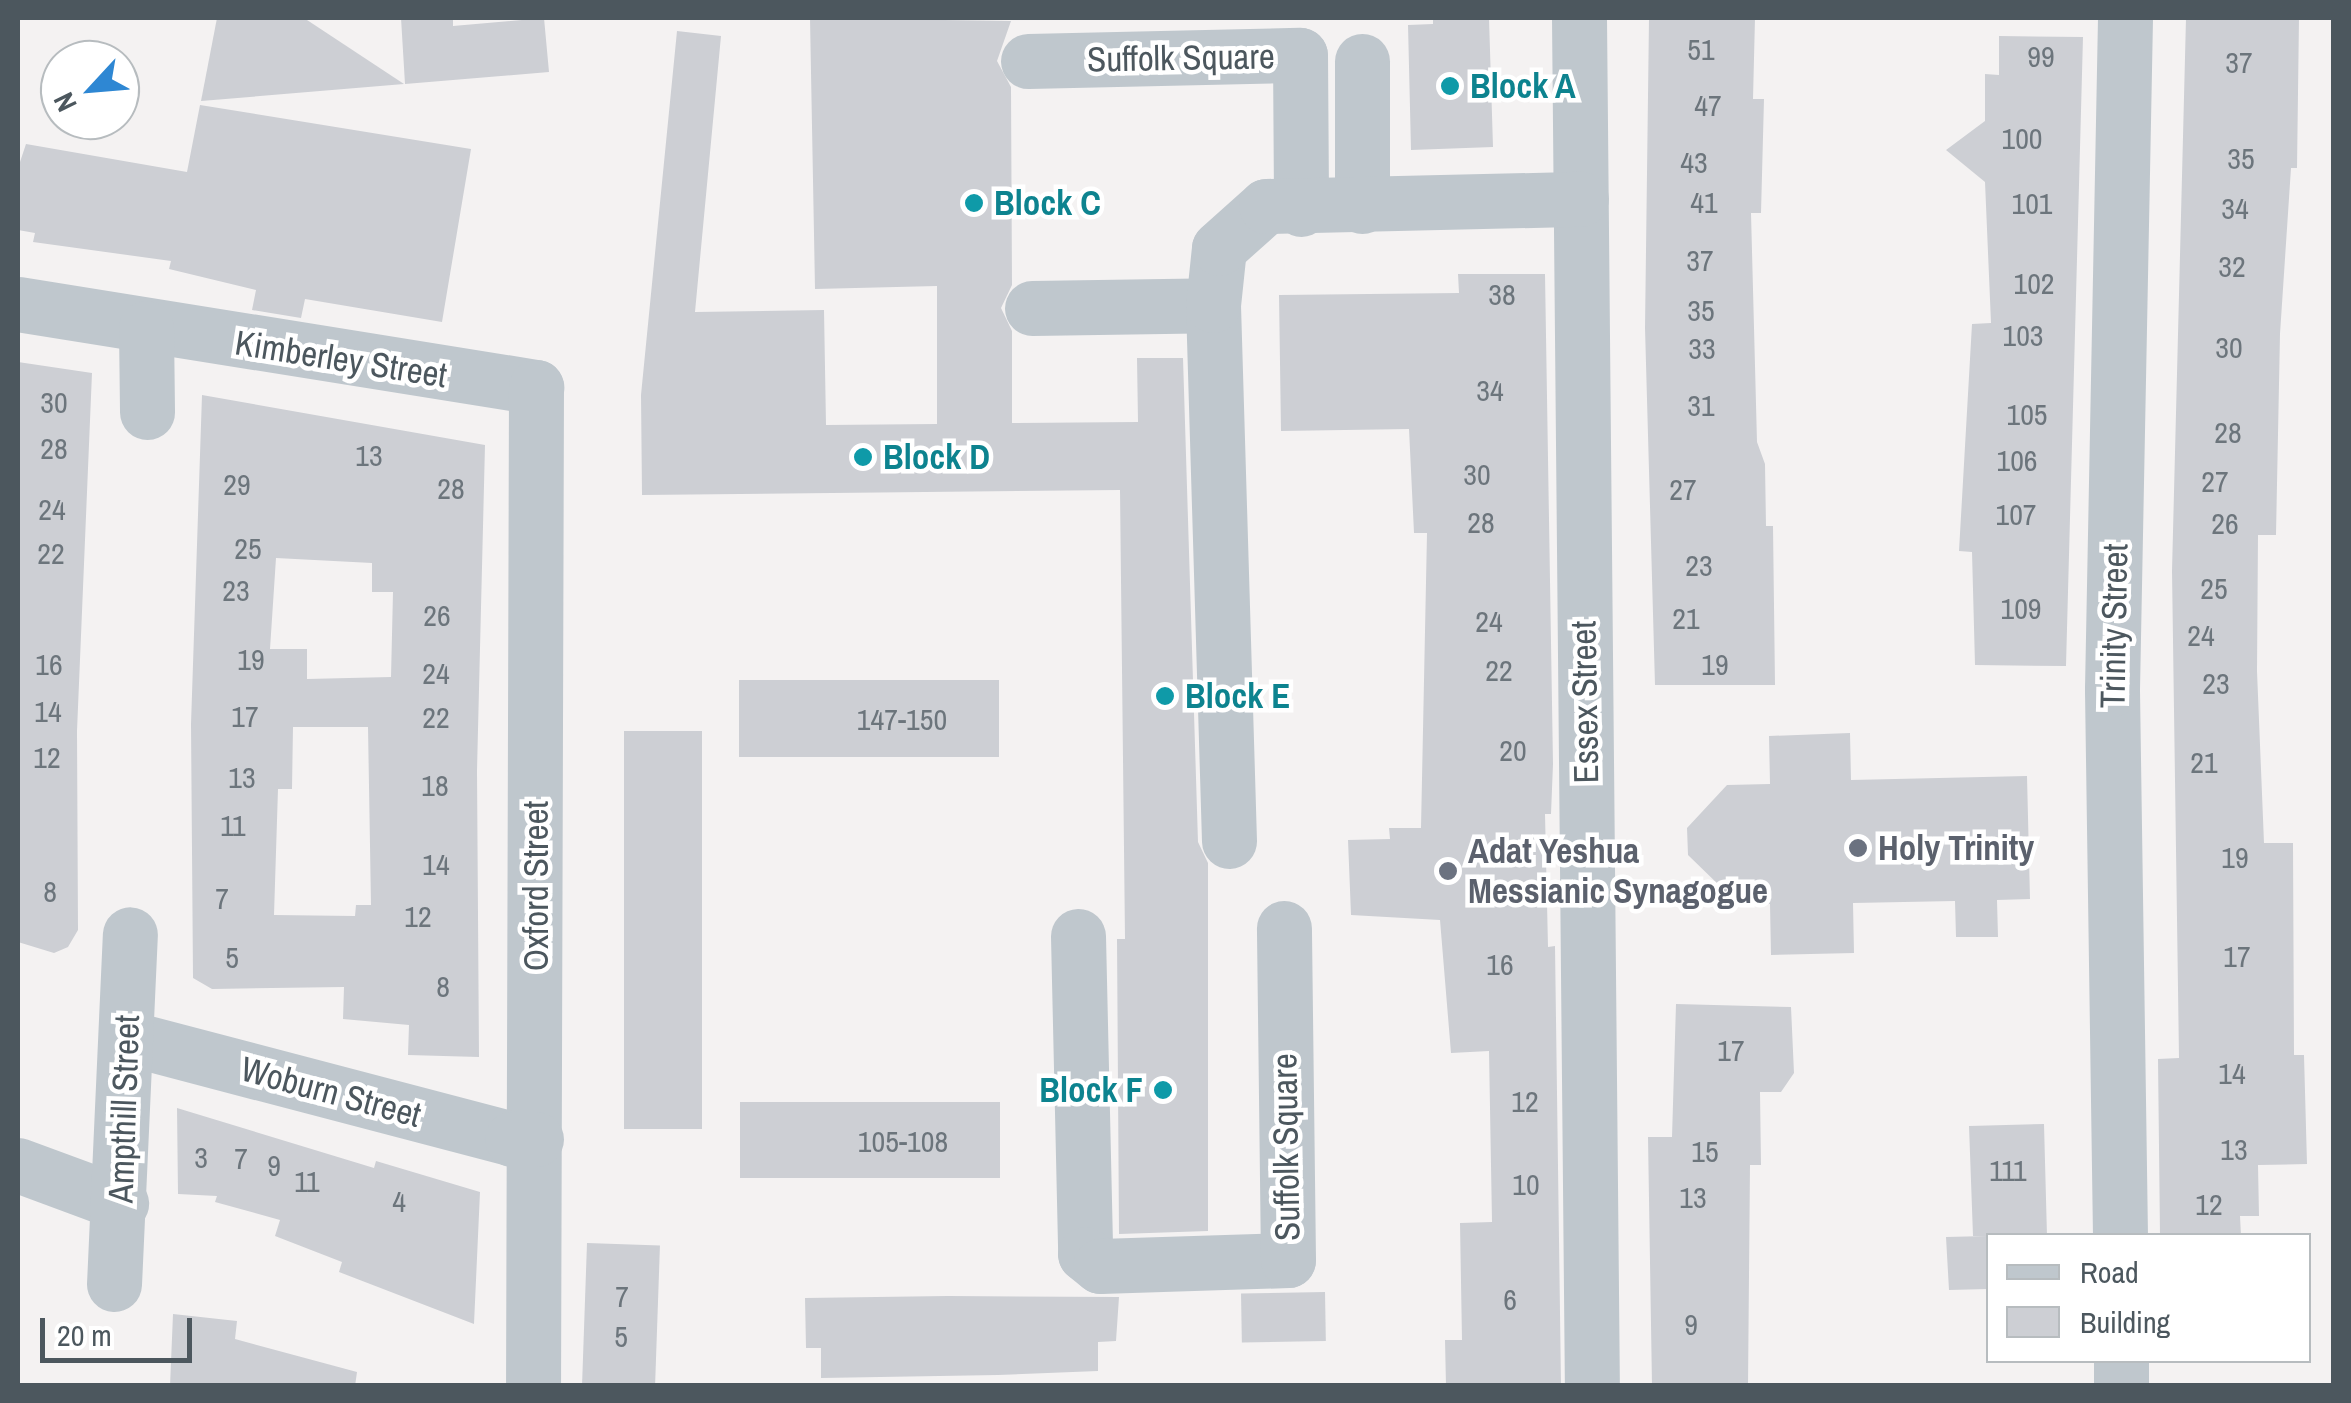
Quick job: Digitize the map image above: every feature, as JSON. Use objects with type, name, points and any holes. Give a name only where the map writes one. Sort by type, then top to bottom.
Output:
[{"type":"street","name":"Essex Street","points":[[1579,18],[1592,1386]]},
{"type":"street","name":"Trinity Street","points":[[2120,1233],[2112,689],[2125,18]]},
{"type":"street","name":"Suffolk Square","points":[[1028,61],[1300,55],[1301,208]]},
{"type":"street","points":[[1362,61],[1362,206]]},
{"type":"street","points":[[1229,841],[1213,305],[1218,248],[1266,206],[1581,199]]},
{"type":"street","name":"Kimberley Street","points":[[18,304],[146,328],[536,387]]},
{"type":"street","points":[[1032,308],[1213,305]]},
{"type":"street","points":[[146,328],[147,412]]},
{"type":"street","name":"Oxford Street","points":[[533,1386],[536,387]]},
{"type":"street","name":"Suffolk Square","points":[[1078,936],[1085,1254],[1100,1266],[1288,1260],[1284,928]]},
{"type":"street","name":"Ampthill Street","points":[[114,1284],[130,934]]},
{"type":"street","name":"Woburn Street","points":[[128,1038],[512,1139],[536,1139]]},
{"type":"street","points":[[18,1165],[120,1203]]},
{"type":"building","points":[[217,18],[304,18],[404,84],[201,101]]},
{"type":"building","points":[[401,18],[453,18],[453,26],[544,18],[549,72],[405,84]]},
{"type":"building","points":[[810,18],[1011,21],[997,61],[1011,87],[1012,285],[1001,308],[1012,331],[1012,423],[1138,422],[1137,358],[1183,358],[1198,842],[1208,863],[1208,1231],[1119,1234],[1117,939],[1125,939],[1120,490],[642,495],[641,395],[677,31],[721,36],[695,312],[824,310],[826,425],[937,424],[937,286],[815,289]]},
{"type":"building","name":"Block A","points":[[1433,18],[1489,18],[1493,147],[1411,150],[1408,25],[1433,24]]},
{"type":"building","points":[[1649,18],[1755,18],[1753,99],[1764,99],[1761,213],[1751,213],[1757,442],[1765,464],[1766,526],[1773,526],[1775,685],[1655,685],[1645,328]]},
{"type":"building","points":[[2186,18],[2299,18],[2297,168],[2291,168],[2280,334],[2276,535],[2258,535],[2257,671],[2264,843],[2293,843],[2294,1055],[2304,1055],[2307,1164],[2258,1165],[2259,1216],[2240,1216],[2241,1233],[2160,1233],[2158,1059],[2179,1058],[2172,571]]},
{"type":"building","points":[[1999,36],[2083,37],[2066,666],[1975,665],[1972,552],[1959,551],[1972,324],[1991,323],[1985,182],[1946,150],[1985,121],[1985,74],[1999,75]]},
{"type":"building","points":[[200,105],[471,149],[442,322],[305,299],[301,318],[252,310],[256,290],[169,269],[171,261],[33,242],[35,233],[18,230],[18,168],[26,144],[187,172]]},
{"type":"building","points":[[1458,274],[1545,274],[1553,764],[1551,814],[1545,814],[1548,947],[1555,946],[1561,1386],[1446,1386],[1445,1340],[1462,1340],[1460,1223],[1492,1222],[1489,1051],[1451,1053],[1440,920],[1351,915],[1348,840],[1390,839],[1389,828],[1421,828],[1427,533],[1414,533],[1409,429],[1281,431],[1279,295],[1459,293]]},
{"type":"building","points":[[18,362],[92,373],[77,731],[78,930],[68,947],[54,953],[18,942]]},
{"type":"building","points":[[202,395],[485,445],[477,771],[479,1057],[408,1055],[409,1025],[343,1019],[344,987],[212,989],[193,978],[191,724]],"holes":[[[276,558],[372,563],[372,592],[393,592],[391,677],[307,679],[307,649],[270,649]],[[293,727],[368,727],[371,905],[356,905],[355,916],[274,915],[278,789],[292,789]]]},
{"type":"building","points":[[739,680],[999,680],[999,757],[739,757]]},
{"type":"building","points":[[624,731],[702,731],[702,1129],[624,1129]]},
{"type":"building","name":"Holy Trinity","points":[[1850,733],[1851,780],[2027,776],[2030,899],[1997,900],[1998,937],[1956,937],[1955,901],[1853,903],[1854,953],[1771,955],[1770,904],[1724,906],[1724,890],[1688,855],[1687,828],[1727,785],[1770,784],[1769,736]]},
{"type":"building","points":[[1676,1004],[1791,1007],[1794,1073],[1781,1092],[1760,1092],[1761,1165],[1750,1165],[1748,1386],[1652,1386],[1648,1137],[1672,1137]]},
{"type":"building","points":[[740,1102],[1000,1102],[1000,1178],[740,1178]]},
{"type":"building","points":[[177,1108],[374,1168],[376,1161],[480,1192],[474,1324],[339,1272],[342,1262],[275,1236],[280,1220],[215,1202],[217,1196],[178,1194]]},
{"type":"building","points":[[2044,1124],[2047,1233],[1973,1236],[1969,1126]]},
{"type":"building","points":[[1986,1236],[1986,1289],[1949,1290],[1946,1237]]},
{"type":"building","points":[[587,1243],[660,1246],[655,1386],[582,1386]]},
{"type":"building","points":[[1325,1292],[1326,1341],[1242,1342],[1241,1293]]},
{"type":"building","points":[[1119,1297],[1116,1341],[1098,1342],[1098,1371],[998,1375],[821,1378],[821,1348],[806,1348],[805,1298]]},
{"type":"building","points":[[173,1314],[237,1321],[235,1339],[357,1372],[355,1386],[170,1386]]},
{"type":"place","name":"Block A","points":[[1450,86]]},
{"type":"place","name":"Block C","points":[[974,203]]},
{"type":"place","name":"Block D","points":[[863,457]]},
{"type":"place","name":"Block E","points":[[1165,696]]},
{"type":"place","name":"Holy Trinity","points":[[1858,848]]},
{"type":"place","name":"Adat Yeshua Messianic Synagogue","points":[[1448,871]]},
{"type":"place","name":"Block F","points":[[1163,1090]]}]
